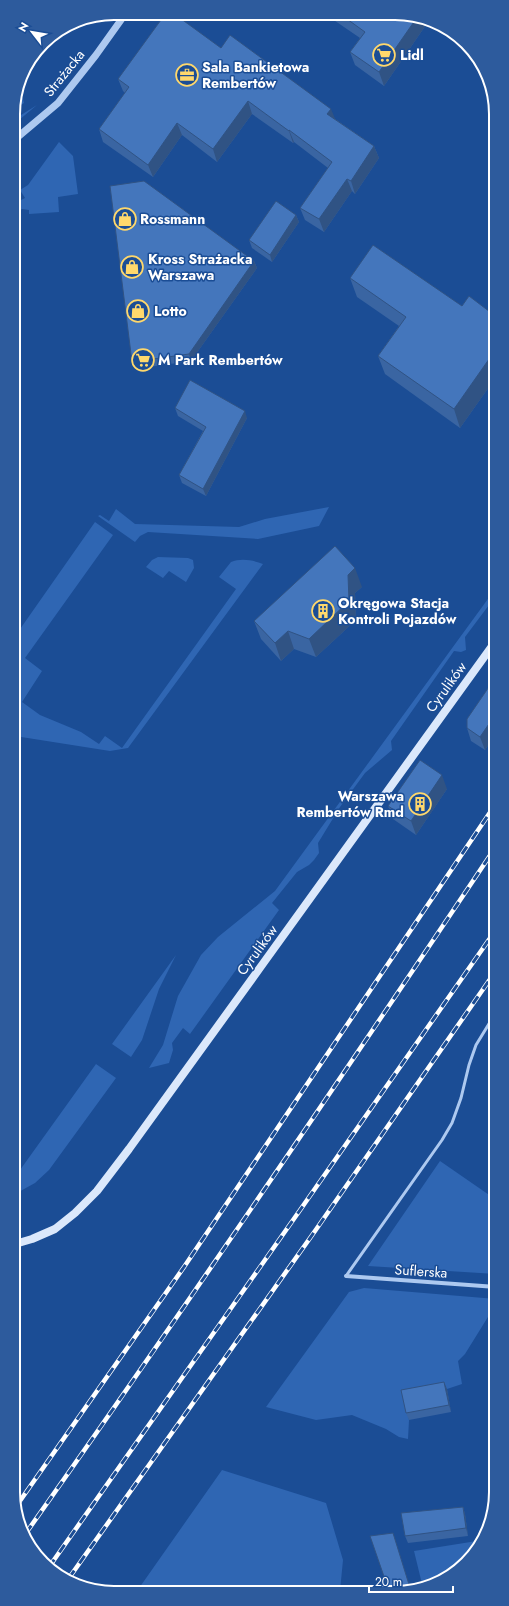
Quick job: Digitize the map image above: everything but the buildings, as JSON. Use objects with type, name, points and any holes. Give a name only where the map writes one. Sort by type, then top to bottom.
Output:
[{"type":"main road","name":"Cyrulików","points":[[20,1243],[55,1229],[75,1213],[97,1191],[235,1003],[489,650]]},
{"type":"street","name":"Strażacka","points":[[20,135],[58,103],[96,55],[121,20]]},
{"type":"street","name":"Suflerska","points":[[346,1276],[489,1286]]},
{"type":"lane","points":[[346,1276],[442,1140],[452,1123],[462,1098],[469,1065],[476,1045],[489,1024]]},
{"type":"shaded area","points":[[22,95],[24,103],[20,105]]},
{"type":"shaded area","points":[[37,105],[20,119],[20,116]]},
{"type":"shaded area","points":[[59,142],[73,156],[78,194],[58,197],[59,212],[29,214],[29,210],[20,210],[20,200],[25,198],[20,190],[28,185]]},
{"type":"shaded area","points":[[329,507],[319,526],[258,539],[148,532],[140,536],[135,542],[98,516],[100,515],[109,521],[116,509],[135,524],[239,527],[265,519]]},
{"type":"shaded area","points":[[95,522],[113,535],[25,658],[42,671],[22,702],[40,715],[81,732],[99,744],[105,736],[122,748],[236,589],[219,577],[231,562],[247,560],[263,564],[128,748],[110,751],[20,737],[20,629]]},
{"type":"shaded area","points":[[158,557],[188,558],[193,560],[194,568],[186,582],[169,571],[163,578],[146,567],[152,560]]},
{"type":"shaded area","points":[[489,597],[489,605],[465,637],[466,650],[461,652],[454,651],[391,741],[392,750],[365,773],[340,807],[318,843],[319,853],[309,865],[297,872],[272,903],[279,910],[190,1034],[183,1028],[172,1043],[173,1050],[169,1063],[149,1068],[163,1045],[178,996],[201,955],[218,937],[275,891]]},
{"type":"shaded area","points":[[176,955],[159,989],[142,1040],[131,1057],[112,1044]]},
{"type":"shaded area","points":[[96,1064],[116,1078],[49,1170],[35,1183],[20,1191],[20,1170]]},
{"type":"shaded area","points":[[440,1161],[489,1195],[489,1274],[368,1266]]},
{"type":"shaded area","points":[[364,1288],[489,1298],[489,1315],[465,1354],[458,1361],[462,1384],[447,1389],[404,1397],[409,1420],[408,1439],[399,1437],[386,1429],[352,1415],[316,1420],[266,1407],[349,1292]]},
{"type":"shaded area","points":[[222,1470],[326,1503],[343,1560],[340,1586],[141,1586]]},
{"type":"shaded area","points":[[475,1541],[462,1559],[452,1567],[431,1579],[422,1582],[414,1551]]},
{"type":"railway","points":[[20,1500],[184,1267],[489,814]]},
{"type":"railway","points":[[28,1530],[263,1192],[489,857]]},
{"type":"railway","points":[[52,1563],[489,940]]},
{"type":"railway","points":[[71,1575],[315,1231],[489,981]]},
{"type":"place","name":"Lidl","points":[[384,55]]},
{"type":"place","name":"Sala Bankietowa Rembertów","points":[[187,75]]},
{"type":"place","name":"Rossmann","points":[[125,219]]},
{"type":"place","name":"Kross Strażacka Warszawa","points":[[132,267]]},
{"type":"place","name":"Lotto","points":[[138,311]]},
{"type":"place","name":"M Park Rembertów","points":[[143,360]]},
{"type":"place","name":"Okręgowa Stacja Kontroli Pojazdów","points":[[323,611]]},
{"type":"place","name":"Warszawa Rembertów Rmd","points":[[420,804]]}]
